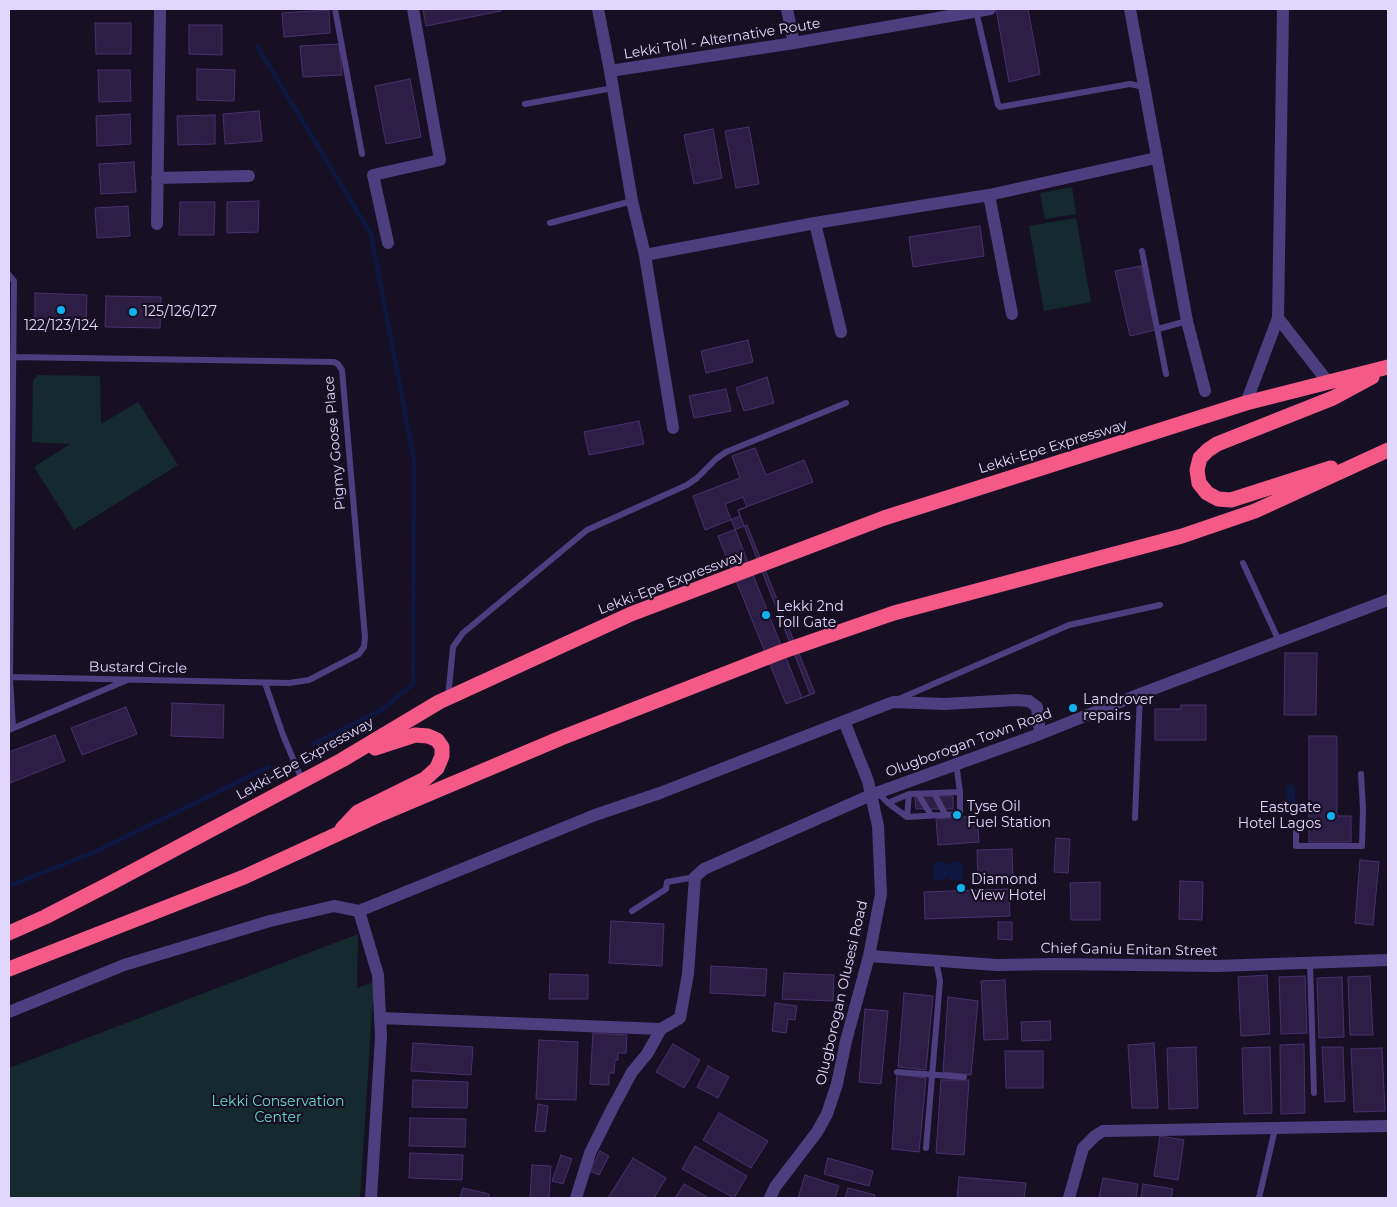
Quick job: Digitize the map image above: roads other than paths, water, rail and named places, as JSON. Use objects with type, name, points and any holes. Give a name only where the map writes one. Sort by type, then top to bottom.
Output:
[{"type":"highway","name":"Lekki-Epe Expressway","points":[[9,933],[112,883],[342,760],[448,698],[631,614],[884,518],[1246,402],[1388,367]]},
{"type":"highway","points":[[1388,367],[1333,398],[1217,444],[1200,458],[1197,470],[1199,483],[1207,493],[1218,499],[1231,500],[1388,450]]},
{"type":"highway","points":[[9,969],[244,877],[381,814],[561,738],[781,652],[894,613],[1182,536],[1255,511],[1388,450]]},
{"type":"highway","points":[[339,834],[358,812],[425,778],[437,768],[442,756],[442,747],[436,740],[428,736],[415,735],[342,760]]},
{"type":"street","points":[[157,224],[160,9]]},
{"type":"street","points":[[388,243],[373,175],[440,160],[413,9]]},
{"type":"street","name":"Lekki Toll - Alternative Route","points":[[598,9],[610,71],[794,43],[953,12],[990,9]]},
{"type":"street","points":[[787,9],[794,43]]},
{"type":"street","points":[[1130,9],[1187,321],[1205,391]]},
{"type":"street","points":[[1246,402],[1278,318],[1283,9]]},
{"type":"street","points":[[610,71],[632,201],[645,255],[673,428]]},
{"type":"street","points":[[645,255],[815,223],[989,195],[1156,158]]},
{"type":"street","points":[[157,178],[249,176]]},
{"type":"street","points":[[989,195],[1012,314]]},
{"type":"street","points":[[815,223],[841,332]]},
{"type":"street","points":[[1278,318],[1328,382]]},
{"type":"street","name":"Olugborogan Town Road","points":[[699,873],[874,794],[1040,734],[1388,600]]},
{"type":"street","points":[[9,1012],[124,965],[270,921],[334,906],[359,911],[595,815],[660,793],[893,702],[944,704],[1029,701],[1037,707],[1040,734]]},
{"type":"street","name":"Olugborogan Olusesi Road","points":[[770,1198],[775,1187],[817,1132],[827,1114],[837,1084],[846,1041],[869,956],[881,894],[878,826],[874,794],[844,721]]},
{"type":"street","points":[[380,1018],[661,1028],[680,1018],[688,974],[699,873]]},
{"type":"street","points":[[359,911],[378,975],[380,1018],[371,1198]]},
{"type":"street","name":"Chief Ganiu Enitan Street","points":[[869,956],[997,965],[1217,966],[1388,960]]},
{"type":"street","points":[[576,1198],[590,1153],[612,1109],[632,1072],[647,1054],[661,1028]]},
{"type":"street","points":[[1069,1198],[1083,1148],[1103,1131],[1388,1126]]},
{"type":"lane","points":[[336,9],[362,154]]},
{"type":"lane","points":[[976,11],[1000,107],[1130,84],[1144,87]]},
{"type":"lane","points":[[525,104],[612,88]]},
{"type":"lane","points":[[550,223],[632,201]]},
{"type":"lane","points":[[1142,251],[1166,374]]},
{"type":"lane","points":[[9,275],[14,281],[10,445],[11,729],[128,680]]},
{"type":"lane","points":[[1158,329],[1187,321]]},
{"type":"lane","name":"Pigmy Goose Place","points":[[13,357],[334,362],[338,364],[342,370],[365,637],[364,647],[359,654],[309,680],[265,683]]},
{"type":"lane","points":[[448,698],[453,647],[464,633],[587,530],[687,485],[726,452],[846,403]]},
{"type":"lane","points":[[1243,563],[1279,641]]},
{"type":"lane","points":[[893,702],[1069,626],[1160,605]]},
{"type":"lane","name":"Bustard Circle","points":[[10,676],[265,683]]},
{"type":"lane","points":[[265,683],[283,735],[302,780]]},
{"type":"lane","points":[[1135,818],[1140,694]]},
{"type":"lane","points":[[874,794],[908,817],[960,814],[960,792],[956,763]]},
{"type":"lane","points":[[1296,824],[1296,846],[1362,846],[1363,809],[1361,774]]},
{"type":"lane","points":[[888,803],[909,794],[960,792]]},
{"type":"lane","points":[[934,793],[945,814]]},
{"type":"lane","points":[[908,817],[909,794]]},
{"type":"lane","points":[[918,794],[932,815]]},
{"type":"lane","points":[[632,911],[666,889],[667,882],[699,873]]},
{"type":"lane","points":[[926,1148],[940,981],[936,960]]},
{"type":"lane","points":[[1310,963],[1314,1093]]},
{"type":"lane","points":[[897,1072],[964,1077]]},
{"type":"lane","points":[[1260,1198],[1275,1128]]},
{"type":"water","points":[[1289,783],[1295,786],[1295,812],[1286,812],[1286,786],[1289,786]]},
{"type":"water","points":[[935,862],[944,862],[945,865],[948,865],[950,862],[961,862],[963,865],[963,877],[961,880],[950,880],[949,877],[945,877],[944,880],[936,880],[933,877]]},
{"type":"waterway","points":[[257,46],[371,234],[414,460],[413,684],[381,710],[313,744]]},
{"type":"waterway","points":[[9,886],[97,851],[268,767]]},
{"type":"place","name":"122/123/124","points":[[61,310]]},
{"type":"place","name":"125/126/127","points":[[133,312]]},
{"type":"place","name":"Lekki 2nd Toll Gate","points":[[766,615]]},
{"type":"place","name":"Landrover repairs","points":[[1073,708]]},
{"type":"place","name":"Tyse Oil Fuel Station","points":[[957,815]]},
{"type":"place","name":"Eastgate Hotel Lagos","points":[[1331,816]]},
{"type":"place","name":"Diamond View Hotel","points":[[961,888]]},
{"type":"park label","name":"Lekki Conservation Center","points":[[278,1110]]}]
